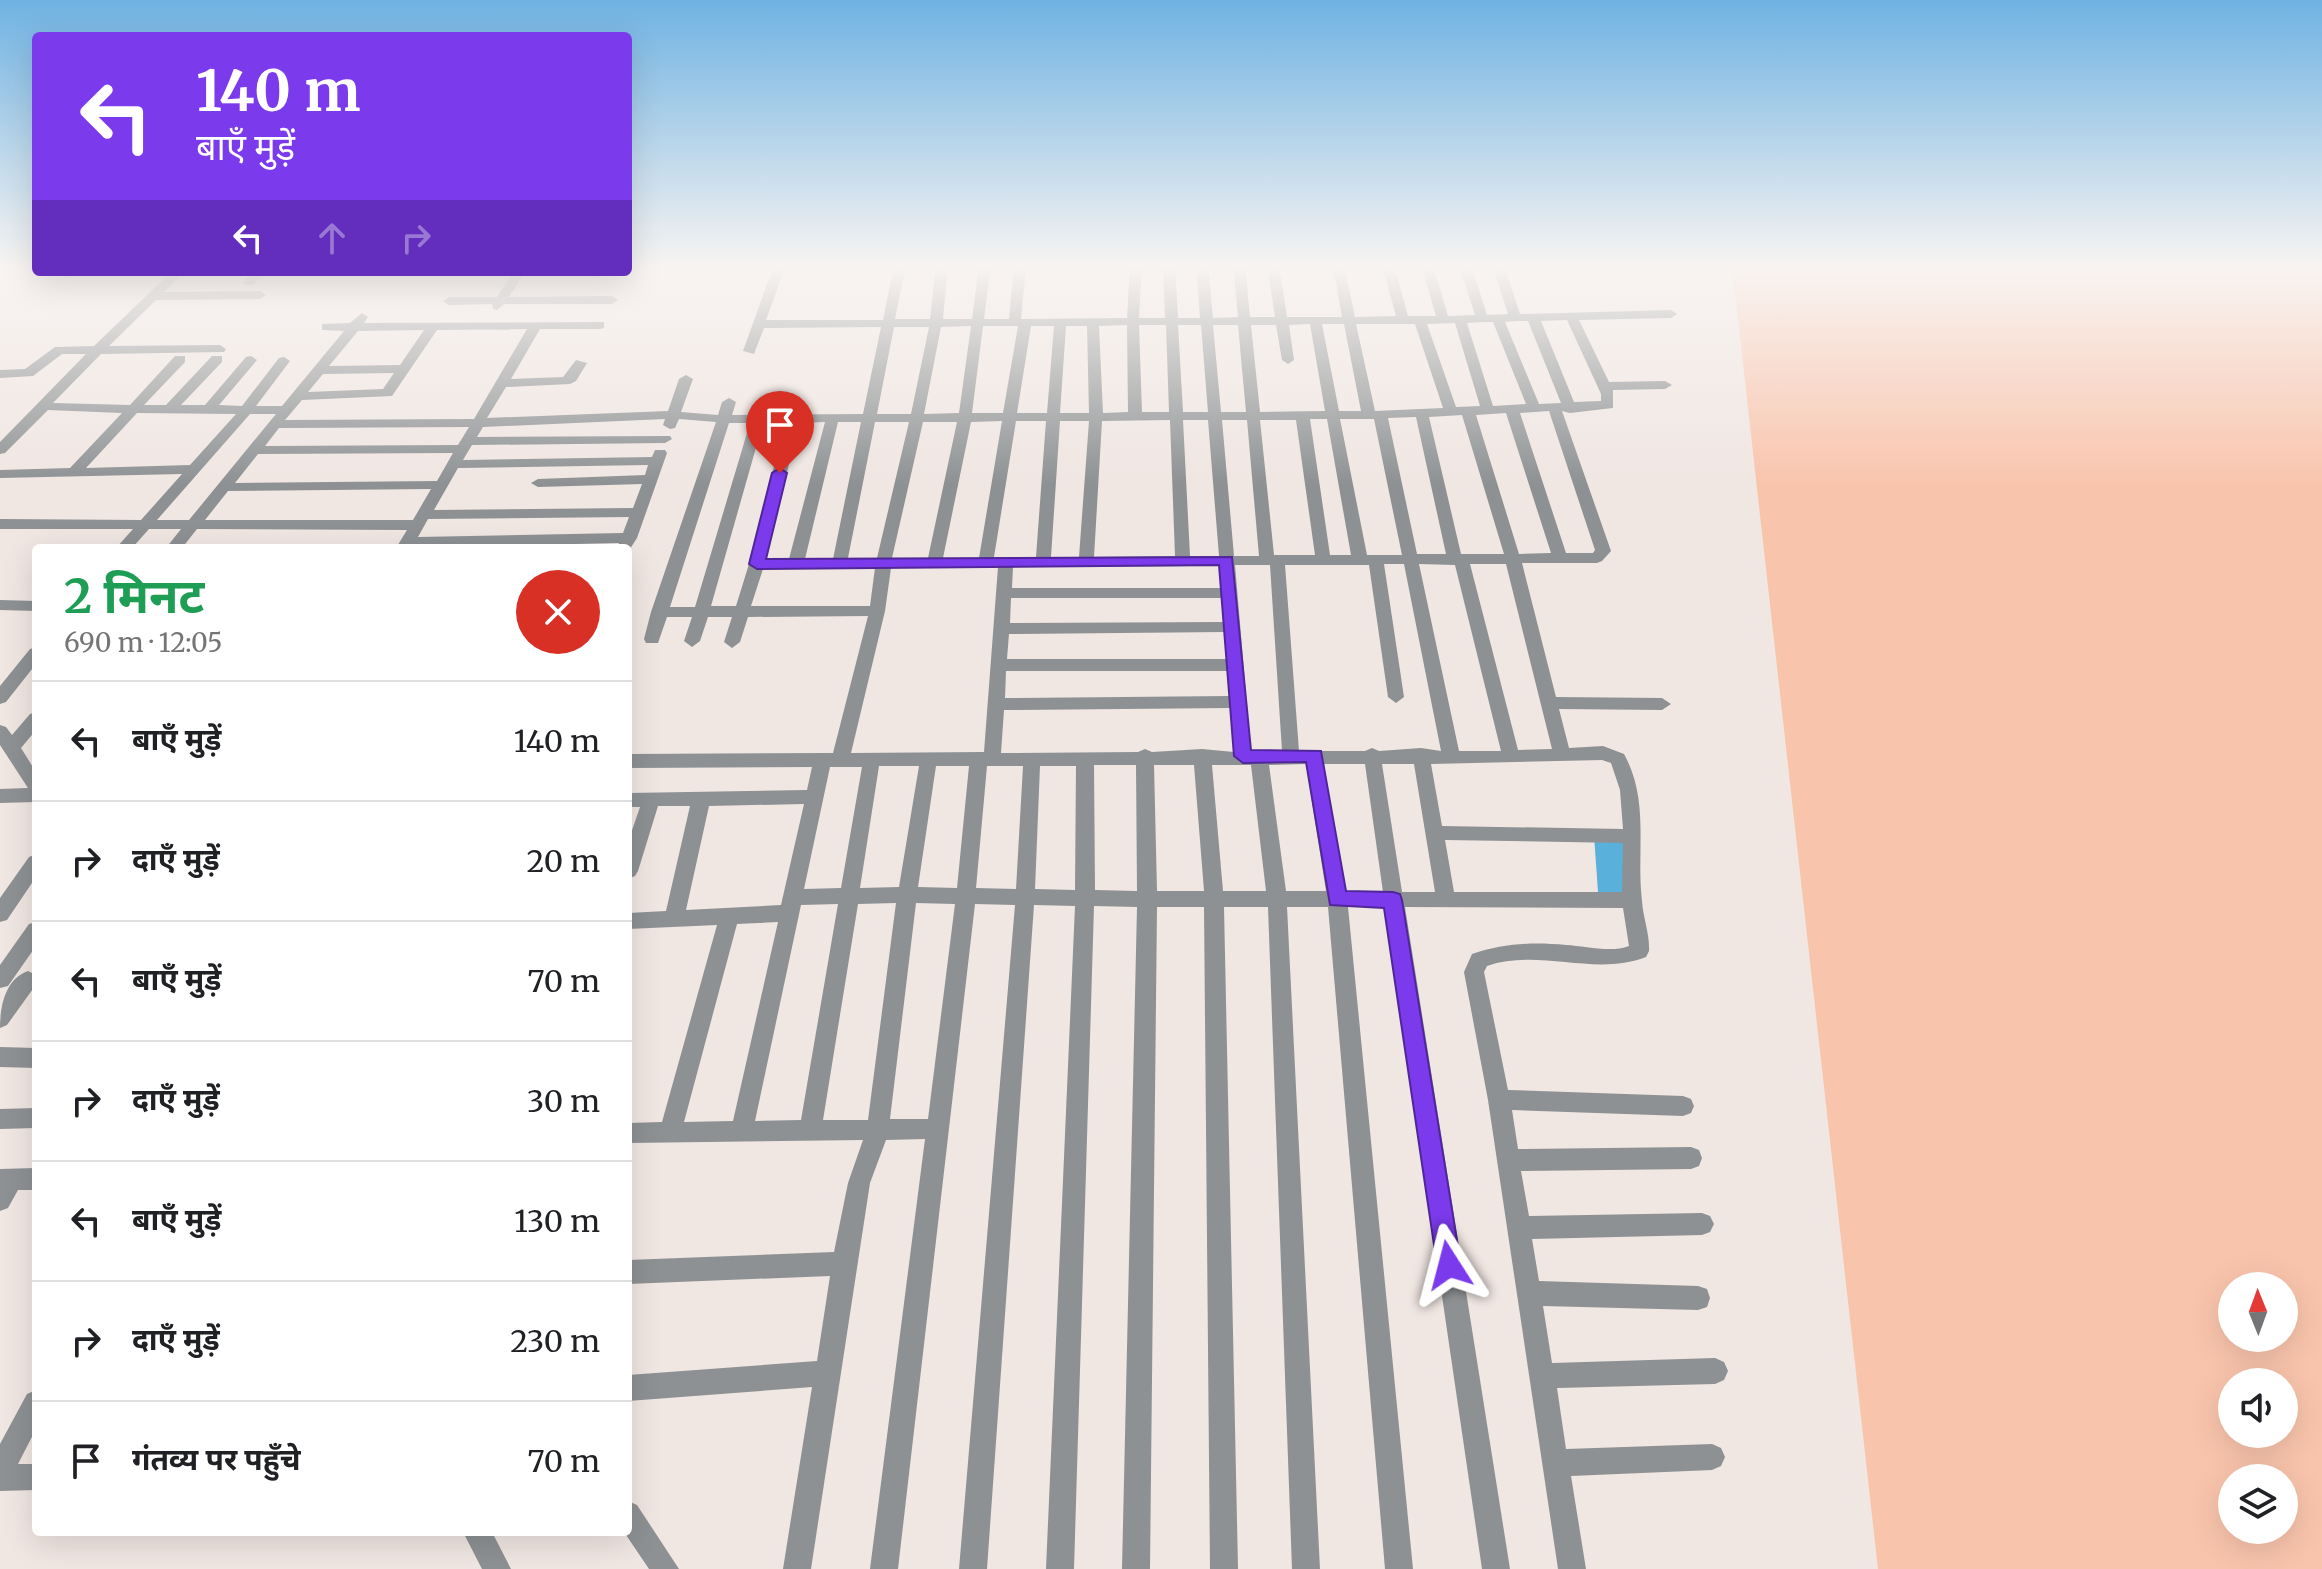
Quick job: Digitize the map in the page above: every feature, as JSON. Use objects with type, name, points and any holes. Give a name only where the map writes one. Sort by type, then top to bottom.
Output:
[{"type":"street","points":[[0,450],[110,338]]},
{"type":"street","points":[[177,544],[345,338]]},
{"type":"street","points":[[298,396],[387,393],[424,338]]},
{"type":"street","points":[[407,544],[528,338]]},
{"type":"street","points":[[749,351],[754,338]]},
{"type":"street","points":[[840,562],[885,338]]},
{"type":"street","points":[[742,1132],[816,797],[832,758],[877,611],[884,561],[933,338]]},
{"type":"street","points":[[935,560],[965,417],[976,338]]},
{"type":"street","points":[[986,561],[1018,338]]},
{"type":"street","points":[[1043,560],[1059,338]]},
{"type":"street","points":[[1086,560],[1096,415],[1094,338]]},
{"type":"street","points":[[1133,338],[1135,415]]},
{"type":"street","points":[[1172,338],[1183,560]]},
{"type":"street","points":[[1210,338],[1239,702],[1277,899],[1306,1569]]},
{"type":"street","points":[[1247,338],[1291,756]]},
{"type":"street","points":[[1284,338],[1288,360]]},
{"type":"street","points":[[1319,338],[1396,697]]},
{"type":"street","points":[[1353,338],[1412,560],[1451,755]]},
{"type":"street","points":[[1428,338],[1460,413],[1513,560],[1562,755]]},
{"type":"street","points":[[1466,338],[1488,411]]},
{"type":"street","points":[[1506,338],[1535,410]]},
{"type":"street","points":[[757,564],[935,560],[1597,558],[1603,551],[1540,338]]},
{"type":"street","points":[[276,424],[477,423],[674,415],[723,419],[1422,414],[1608,405],[1605,386],[1582,338]]},
{"type":"street","points":[[0,374],[28,373],[59,350],[218,354],[170,409]]},
{"type":"street","points":[[73,473],[180,359]]},
{"type":"street","points":[[209,409],[251,360]]},
{"type":"street","points":[[128,544],[246,410],[284,361]]},
{"type":"street","points":[[501,383],[565,381],[571,378],[581,363]]},
{"type":"street","points":[[319,370],[403,369]]},
{"type":"street","points":[[516,544],[627,543],[686,379]]},
{"type":"street","points":[[1605,386],[1665,385]]},
{"type":"street","points":[[652,639],[729,402]]},
{"type":"street","points":[[45,405],[58,408],[287,410]]},
{"type":"street","points":[[1512,410],[1561,560]]},
{"type":"street","points":[[1302,414],[1323,560]]},
{"type":"street","points":[[1422,414],[1511,757]]},
{"type":"street","points":[[796,563],[833,417]]},
{"type":"street","points":[[692,641],[758,418]]},
{"type":"street","points":[[732,642],[757,564],[793,418]]},
{"type":"street","points":[[254,450],[665,439]]},
{"type":"street","points":[[452,464],[657,461]]},
{"type":"street","points":[[0,474],[193,469]]},
{"type":"street","points":[[538,483],[650,479]]},
{"type":"street","points":[[224,487],[440,485]]},
{"type":"street","points":[[0,524],[419,520],[638,512]]},
{"type":"street","points":[[884,1569],[966,897],[985,757],[996,704],[1006,560]]},
{"type":"street","points":[[1004,593],[1229,593]]},
{"type":"street","points":[[0,605],[32,606]]},
{"type":"street","points":[[659,612],[877,611]]},
{"type":"street","points":[[1001,629],[1232,627]]},
{"type":"street","points":[[0,698],[32,658]]},
{"type":"street","points":[[999,665],[1235,665]]},
{"type":"street","points":[[996,704],[1239,702]]},
{"type":"street","points":[[1548,703],[1662,704]]},
{"type":"street","points":[[11,748],[32,724]]},
{"type":"street","points":[[0,731],[32,777]]},
{"type":"street","points":[[632,761],[1145,756],[1511,757],[1603,753],[1618,759],[1625,774],[1633,836],[1632,900],[1640,948],[1635,955],[1599,958],[1522,952],[1491,954],[1479,960],[1474,972],[1499,1100],[1572,1569]]},
{"type":"street","points":[[1372,755],[1496,1569]]},
{"type":"street","points":[[1421,755],[1446,900]]},
{"type":"street","points":[[1136,1569],[1147,899],[1145,756]]},
{"type":"street","points":[[1202,756],[1214,899],[1224,1569]]},
{"type":"street","points":[[1314,756],[1337,899],[1399,1569]]},
{"type":"street","points":[[797,1569],[844,1264],[859,1183],[878,1130],[907,895],[929,757]]},
{"type":"street","points":[[973,1569],[1025,896],[1032,757]]},
{"type":"street","points":[[1060,1569],[1085,898],[1085,757]]},
{"type":"street","points":[[810,1131],[872,758]]},
{"type":"street","points":[[0,796],[32,795]]},
{"type":"street","points":[[632,800],[816,797]]},
{"type":"street","points":[[674,919],[701,799]]},
{"type":"street","points":[[632,859],[651,800]]},
{"type":"street","points":[[1436,833],[1633,836]]},
{"type":"street","points":[[0,914],[32,868]]},
{"type":"street","points":[[632,921],[729,917],[848,897],[907,895],[1632,900]]},
{"type":"street","points":[[670,1132],[729,917]]},
{"type":"street","points":[[1,980],[32,936]]},
{"type":"street","points":[[1,980],[32,980]]},
{"type":"street","points":[[0,1019],[32,980]]},
{"type":"street","points":[[0,1057],[32,1058]]},
{"type":"street","points":[[1499,1100],[1683,1106]]},
{"type":"street","points":[[0,1119],[32,1118]]},
{"type":"street","points":[[632,1133],[938,1129]]},
{"type":"street","points":[[1508,1160],[1691,1158]]},
{"type":"street","points":[[1519,1228],[1702,1224]]},
{"type":"street","points":[[632,1272],[844,1264]]},
{"type":"street","points":[[1529,1293],[1698,1298]]},
{"type":"street","points":[[1542,1376],[1715,1371]]},
{"type":"street","points":[[632,1388],[827,1373]]},
{"type":"street","points":[[0,1471],[32,1411]]},
{"type":"street","points":[[1555,1463],[1712,1457]]},
{"type":"street","points":[[0,1478],[32,1477]]},
{"type":"street","points":[[632,1520],[665,1569]]},
{"type":"street","points":[[479,1536],[497,1569]]},
{"type":"shaded area","points":[[1740,338],[2322,338],[2322,1569],[1878,1569]]},
{"type":"water","points":[[1594,835],[1639,842],[1636,897],[1598,892]]},
{"type":"route","points":[[780,473],[757,564],[935,560],[1226,560],[1243,756],[1314,756],[1337,899],[1393,900],[1449,1265]]}]
